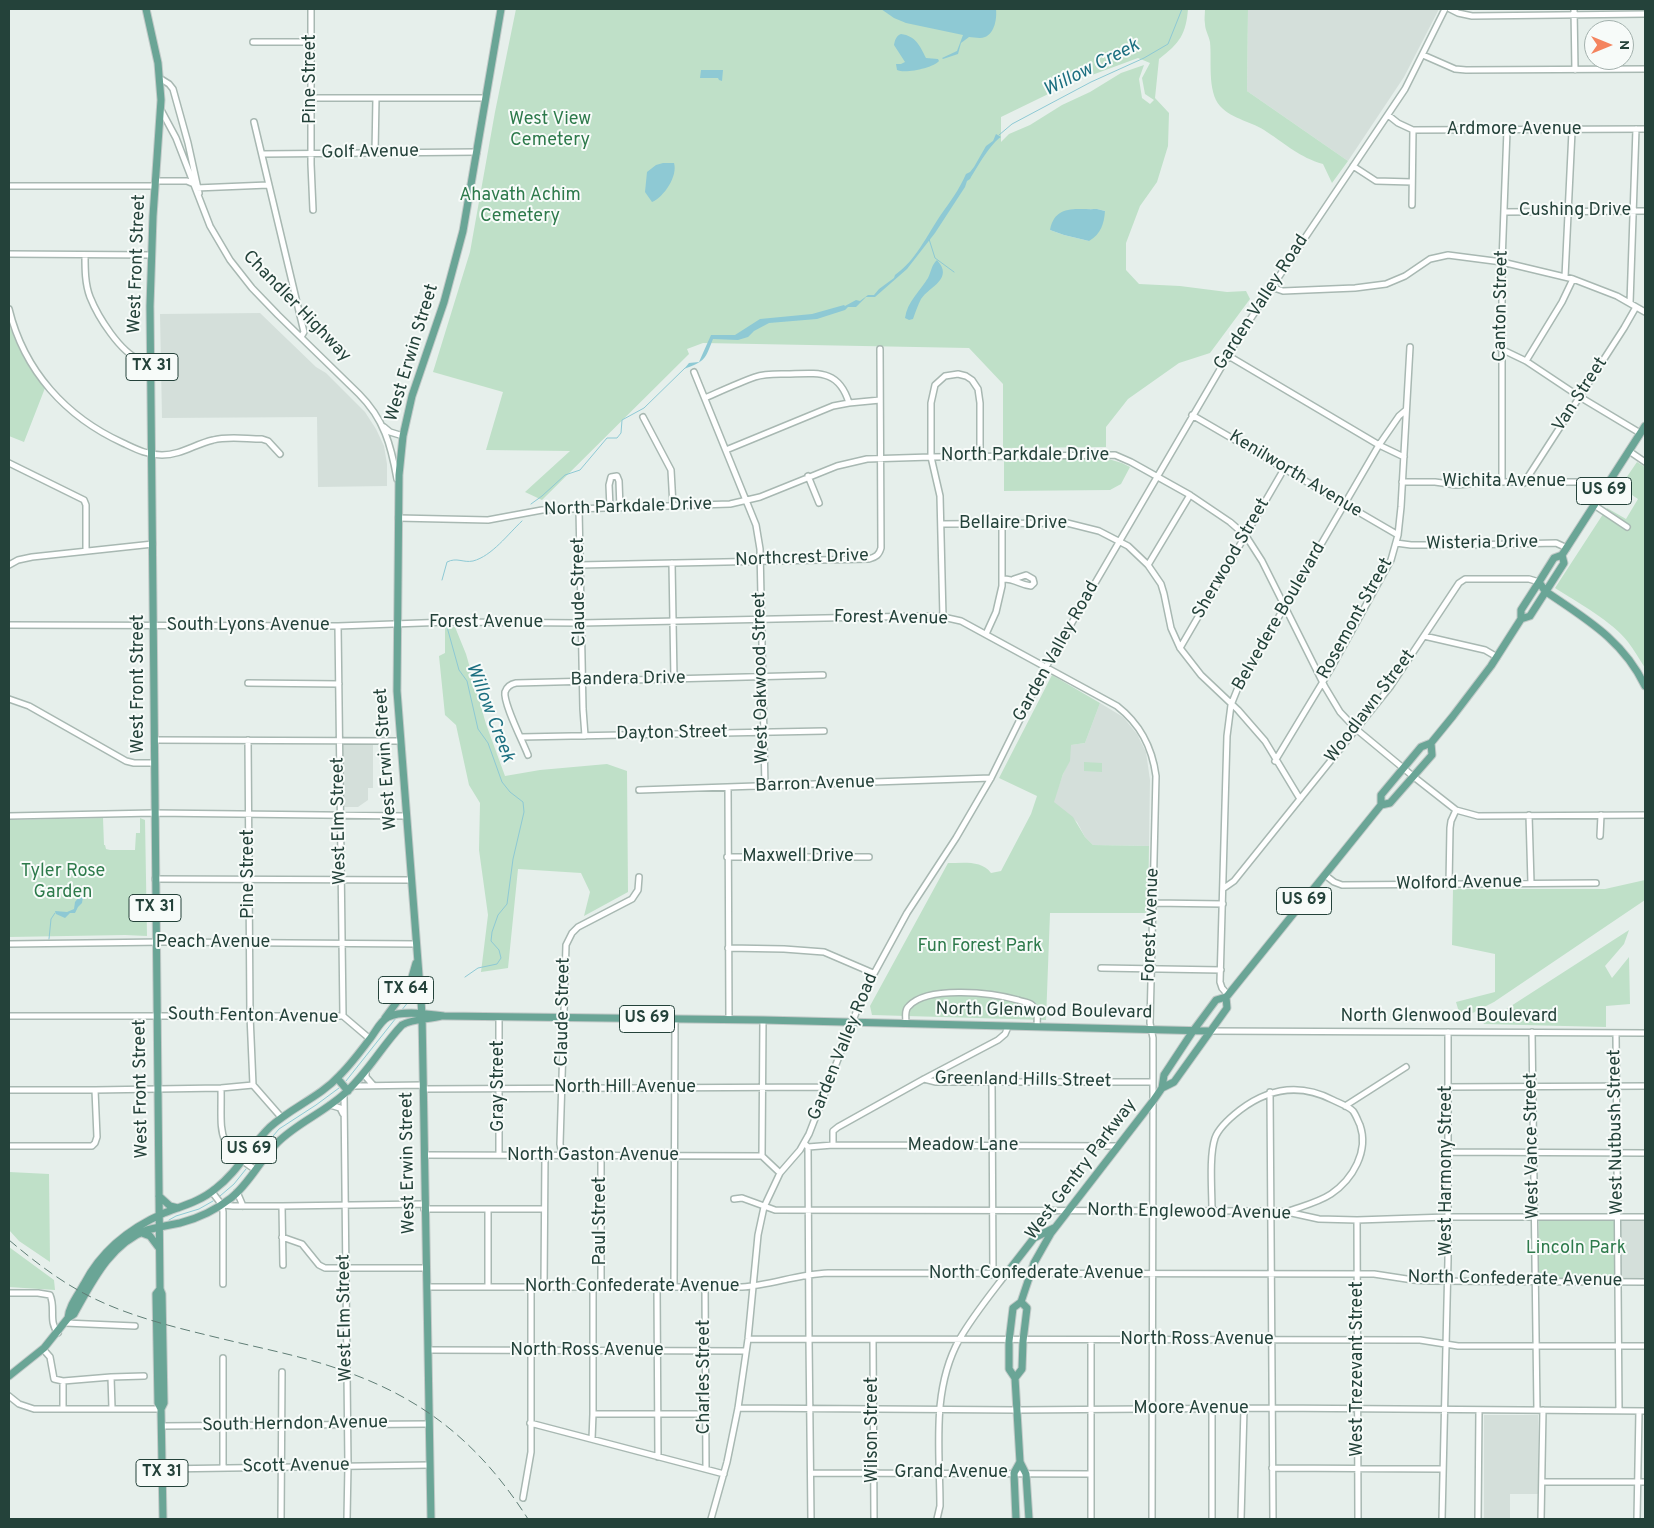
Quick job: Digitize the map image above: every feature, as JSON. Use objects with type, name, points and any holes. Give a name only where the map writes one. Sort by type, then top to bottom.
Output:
[{"type":"main road","name":"TX 31","points":[[146,9],[156,47],[160,79]]},
{"type":"main road","name":"West Erwin Street","points":[[431,1519],[422,1017],[397,691],[399,492],[403,436],[412,396],[452,275],[466,217],[501,9]]},
{"type":"main road","name":"West Front Street","points":[[160,79],[161,110],[151,255],[154,813],[160,1289],[156,1294],[163,1519]]},
{"type":"main road","name":"West Gentry Parkway","points":[[1029,1519],[1026,1474],[1020,1462],[1015,1378],[1009,1369],[1009,1340],[1014,1308],[1021,1302],[1029,1274],[1038,1253],[1054,1228],[1153,1101],[1162,1088],[1164,1075],[1216,1000],[1227,996],[1381,805],[1381,795],[1421,746],[1431,743],[1465,702],[1521,619],[1521,610],[1538,582],[1554,558],[1562,555],[1567,548],[1645,426]]},
{"type":"main road","name":"West Gentry Parkway","points":[[1521,619],[1530,616],[1564,563],[1562,555]]},
{"type":"main road","points":[[1538,582],[1545,591],[1605,632],[1627,656],[1645,686]]},
{"type":"main road","name":"West Gentry Parkway","points":[[1381,805],[1390,803],[1432,755],[1431,743]]},
{"type":"main road","name":"TX 64","points":[[383,1021],[410,984],[417,955]]},
{"type":"main road","name":"West Gentry Parkway","points":[[1162,1088],[1174,1082],[1227,1008],[1227,996]]},
{"type":"main road","name":"North Glenwood Boulevard","points":[[422,1017],[430,1013],[442,1016],[763,1020],[1209,1031]]},
{"type":"main road","name":"US 69","points":[[67,1321],[69,1311],[99,1260],[126,1234],[159,1216],[212,1192],[228,1178],[263,1134],[281,1117],[320,1093],[337,1078],[383,1021],[392,1016],[422,1017]]},
{"type":"main road","name":"US 69","points":[[9,1376],[44,1348],[58,1333],[74,1314],[91,1282],[121,1246],[141,1233],[209,1213],[222,1205],[237,1192],[270,1150],[283,1137],[330,1105],[348,1090],[366,1071],[401,1026],[406,1022],[422,1017]]},
{"type":"main road","points":[[406,1022],[417,1026],[422,1039]]},
{"type":"main road","points":[[337,1078],[348,1090]]},
{"type":"main road","points":[[159,1196],[170,1206],[178,1208]]},
{"type":"main road","points":[[1006,1274],[1034,1238],[1054,1228]]},
{"type":"main road","points":[[141,1233],[149,1236],[159,1248]]},
{"type":"main road","name":"West Gentry Parkway","points":[[1015,1378],[1022,1369],[1027,1308],[1021,1302]]},
{"type":"main road","points":[[1016,1519],[1014,1473],[1020,1462]]},
{"type":"street","name":"Pine Street","points":[[311,9],[313,210]]},
{"type":"street","name":"Garden Valley Road","points":[[811,1519],[808,1340],[809,1210],[806,1145],[864,992],[907,913],[956,838],[990,778],[1046,667],[1227,355],[1405,89],[1445,9]]},
{"type":"street","points":[[1450,9],[1472,16],[1574,12],[1645,14]]},
{"type":"street","points":[[1574,12],[1575,70]]},
{"type":"street","points":[[253,42],[311,42]]},
{"type":"street","points":[[1423,55],[1455,69],[1466,70],[1645,69]]},
{"type":"street","name":"Chandler Highway","points":[[160,79],[170,84],[173,89],[188,143],[195,186]]},
{"type":"street","points":[[312,98],[485,98]]},
{"type":"street","points":[[375,153],[376,98]]},
{"type":"street","name":"Chandler Highway","points":[[161,110],[176,138],[214,234],[234,265],[252,288],[363,397],[383,426],[390,432],[403,436]]},
{"type":"street","name":"Ardmore Avenue","points":[[1388,115],[1398,123],[1413,130],[1645,129]]},
{"type":"street","points":[[254,122],[304,328],[301,337]]},
{"type":"street","points":[[1630,303],[1636,129]]},
{"type":"street","points":[[1412,205],[1413,130]]},
{"type":"street","name":"Canton Street","points":[[1502,482],[1502,262],[1507,130]]},
{"type":"street","points":[[1565,277],[1572,130]]},
{"type":"street","name":"Golf Avenue","points":[[262,154],[477,152]]},
{"type":"street","points":[[1353,166],[1376,181],[1412,182]]},
{"type":"street","points":[[9,186],[156,184],[187,181],[195,186],[268,185]]},
{"type":"street","name":"Cushing Drive","points":[[1504,212],[1645,211]]},
{"type":"street","points":[[9,254],[151,255]]},
{"type":"street","points":[[85,255],[86,277],[90,296],[104,324],[129,352],[141,361],[152,361]]},
{"type":"street","points":[[1271,287],[1283,291],[1375,286],[1396,280],[1430,259],[1448,255],[1502,262],[1573,279],[1600,288],[1645,312]]},
{"type":"street","points":[[1526,361],[1562,302],[1573,279]]},
{"type":"street","name":"Van Street","points":[[1524,483],[1580,398],[1636,307]]},
{"type":"street","points":[[9,309],[23,350],[36,374],[47,388],[67,408],[109,436],[143,453],[153,455],[175,454],[210,441],[229,439],[264,439],[280,454]]},
{"type":"street","name":"Rosemont Street","points":[[1275,761],[1384,574],[1396,543],[1404,457],[1410,347]]},
{"type":"street","name":"Northcrest Drive","points":[[579,565],[875,558],[881,548],[880,349]]},
{"type":"street","points":[[1501,349],[1526,361],[1580,398],[1640,433]]},
{"type":"street","points":[[1227,355],[1379,445],[1404,457]]},
{"type":"street","name":"West Oakwood Street","points":[[694,372],[756,525],[760,550],[765,787]]},
{"type":"street","points":[[705,398],[756,377],[771,374],[813,373],[824,374],[837,382],[845,392],[849,403]]},
{"type":"street","points":[[943,617],[940,490],[931,456],[932,391],[942,378],[958,374],[966,376],[972,380],[979,393],[980,456]]},
{"type":"street","points":[[726,450],[822,411],[849,403],[880,400]]},
{"type":"street","name":"Belvedere Boulevard","points":[[1227,996],[1222,988],[1221,970],[1227,736],[1232,705],[1239,685],[1379,445],[1399,416],[1406,410]]},
{"type":"street","name":"Kenilworth Avenue","points":[[1192,415],[1398,535]]},
{"type":"street","points":[[643,417],[670,470],[673,506]]},
{"type":"street","name":"Chandler Highway","points":[[383,426],[393,457],[399,492]]},
{"type":"street","points":[[1629,451],[1645,462]]},
{"type":"street","name":"North Parkdale Drive","points":[[398,518],[488,520],[542,510],[712,506],[747,501],[808,476],[846,464],[880,458],[1115,455],[1126,459],[1190,495],[1230,522],[1246,536],[1262,561],[1340,712],[1356,729],[1456,810],[1478,816],[1645,815]]},
{"type":"street","points":[[9,463],[84,500],[86,505],[86,551]]},
{"type":"street","name":"Sherwood Street","points":[[1180,648],[1284,469]]},
{"type":"street","points":[[610,508],[609,485],[611,477],[614,476],[619,478],[620,508]]},
{"type":"street","points":[[808,476],[819,503]]},
{"type":"street","name":"Wichita Avenue","points":[[1402,482],[1435,482],[1456,486],[1502,482],[1594,482],[1606,488]]},
{"type":"street","points":[[1148,565],[1190,495]]},
{"type":"street","points":[[1594,505],[1627,526]]},
{"type":"street","name":"Claude Street","points":[[579,509],[580,623],[584,736]]},
{"type":"street","name":"Bellaire Drive","points":[[941,524],[1058,522],[1077,524],[1099,530],[1128,546],[1148,565],[1161,584],[1171,628],[1180,648],[1196,670],[1265,741],[1275,761],[1300,799]]},
{"type":"street","points":[[986,634],[996,612],[1000,597],[1002,580],[1002,524]]},
{"type":"street","name":"Wisteria Drive","points":[[1396,543],[1411,545],[1558,543],[1567,548]]},
{"type":"street","points":[[9,565],[18,560],[32,557],[153,544]]},
{"type":"street","points":[[672,563],[674,679]]},
{"type":"street","points":[[1002,580],[1014,579]]},
{"type":"street","name":"Woodlawn Street","points":[[1224,888],[1234,881],[1390,687],[1462,580],[1531,579],[1538,582]]},
{"type":"street","name":"Forest Avenue","points":[[397,624],[673,622],[943,617],[960,621],[986,634],[1116,706],[1130,718],[1146,740],[1156,776],[1151,968],[1153,1082],[1152,1519]]},
{"type":"street","name":"South Lyons Avenue","points":[[9,626],[338,626],[397,624]]},
{"type":"street","name":"West Elm Street","points":[[338,626],[343,1016]]},
{"type":"street","points":[[1424,636],[1485,650],[1497,657]]},
{"type":"street","name":"Bandera Drive","points":[[528,754],[505,701],[505,694],[510,685],[524,682],[823,675]]},
{"type":"street","points":[[248,683],[339,684]]},
{"type":"street","points":[[9,699],[29,706],[129,763],[154,763]]},
{"type":"street","name":"Dayton Street","points":[[521,737],[824,730]]},
{"type":"street","points":[[154,740],[400,741]]},
{"type":"street","name":"Pine Street","points":[[248,740],[250,1015],[253,1085]]},
{"type":"street","name":"Barron Avenue","points":[[639,790],[990,778]]},
{"type":"street","points":[[728,788],[729,1020]]},
{"type":"street","points":[[1449,884],[1450,828],[1456,810]]},
{"type":"street","points":[[9,816],[154,813],[406,816]]},
{"type":"street","points":[[1529,815],[1531,883]]},
{"type":"street","points":[[1600,836],[1601,815]]},
{"type":"street","name":"Maxwell Drive","points":[[727,857],[869,857]]},
{"type":"street","name":"Wolford Avenue","points":[[1325,875],[1342,885],[1596,883]]},
{"type":"street","name":"Claude Street","points":[[562,1155],[560,1144],[564,959],[568,938],[578,927],[632,899],[638,890],[638,877]]},
{"type":"street","points":[[155,879],[411,880]]},
{"type":"street","points":[[1153,903],[1223,904]]},
{"type":"street","name":"Peach Avenue","points":[[9,944],[156,942],[416,944]]},
{"type":"street","points":[[728,948],[824,952],[873,973]]},
{"type":"street","points":[[1101,968],[1221,970]]},
{"type":"street","points":[[906,1024],[907,1007],[916,1001],[935,995],[963,992],[1002,996],[1029,1003],[1036,1012],[1037,1027]]},
{"type":"street","name":"South Fenton Avenue","points":[[9,1016],[343,1016],[370,1039]]},
{"type":"street","name":"Gray Street","points":[[499,1017],[499,1155]]},
{"type":"street","points":[[674,1286],[675,1019]]},
{"type":"street","points":[[763,1020],[762,1156],[780,1173]]},
{"type":"street","points":[[833,1145],[834,1131],[838,1127],[998,1040],[1006,1034],[1008,1026]]},
{"type":"street","name":"North Glenwood Boulevard","points":[[1209,1031],[1645,1033]]},
{"type":"street","name":"West Harmony Street","points":[[1442,1519],[1446,1344],[1448,1032]]},
{"type":"street","name":"West Vance Street","points":[[1532,1032],[1536,1346],[1540,1410],[1541,1519]]},
{"type":"street","name":"West Nutbush Street","points":[[1616,1034],[1616,1153],[1620,1346],[1619,1411]]},
{"type":"street","points":[[1345,1106],[1406,1068]]},
{"type":"street","points":[[366,1071],[367,1078],[374,1085]]},
{"type":"street","name":"Greenland Hills Street","points":[[924,1079],[936,1082],[1153,1082]]},
{"type":"street","points":[[992,1082],[993,1275]]},
{"type":"street","points":[[9,1090],[221,1088],[253,1085],[281,1117]]},
{"type":"street","name":"North Hill Avenue","points":[[348,1090],[374,1085],[500,1089],[828,1087]]},
{"type":"street","points":[[1447,1087],[1645,1086]]},
{"type":"street","points":[[221,1088],[223,1138],[228,1148],[242,1161],[256,1170]]},
{"type":"street","points":[[9,1146],[92,1146],[97,1137],[95,1090]]},
{"type":"street","name":"West Elm Street","points":[[347,1519],[344,1116],[348,1090]]},
{"type":"street","points":[[1212,1210],[1212,1153],[1217,1133],[1246,1105],[1270,1092],[1303,1090],[1329,1098],[1353,1112],[1361,1127],[1363,1144],[1358,1164],[1346,1181],[1330,1194],[1287,1212]]},
{"type":"street","points":[[1270,1092],[1273,1519]]},
{"type":"street","points":[[330,1105],[340,1108],[344,1116]]},
{"type":"street","points":[[711,1519],[730,1450],[738,1408],[748,1339],[758,1235],[764,1207],[780,1173],[806,1145]]},
{"type":"street","name":"Meadow Lane","points":[[806,1145],[1118,1146]]},
{"type":"street","points":[[1447,1152],[1645,1153]]},
{"type":"street","name":"North Gaston Avenue","points":[[424,1155],[762,1156]]},
{"type":"street","points":[[544,1286],[545,1155]]},
{"type":"street","name":"Paul Street","points":[[601,1156],[601,1286]]},
{"type":"street","points":[[212,1192],[222,1205],[223,1284]]},
{"type":"street","points":[[237,1192],[243,1206]]},
{"type":"street","name":"North Englewood Avenue","points":[[734,1199],[742,1198],[775,1210],[1271,1211],[1287,1212],[1319,1219],[1357,1220],[1447,1217],[1645,1217]]},
{"type":"street","points":[[222,1205],[344,1205],[544,1209]]},
{"type":"street","points":[[282,1206],[283,1265]]},
{"type":"street","points":[[488,1209],[488,1287]]},
{"type":"street","name":"West Trezevant Street","points":[[1357,1220],[1358,1519]]},
{"type":"street","points":[[282,1237],[302,1244],[322,1267],[345,1269],[427,1268]]},
{"type":"street","name":"North Confederate Avenue","points":[[427,1287],[753,1286],[809,1274],[1374,1274],[1413,1280],[1446,1281],[1645,1282]]},
{"type":"street","points":[[937,1519],[940,1506],[939,1409],[944,1376],[959,1340],[1006,1274]]},
{"type":"street","name":"Paul Street","points":[[592,1439],[593,1286]]},
{"type":"street","points":[[657,1286],[658,1457]]},
{"type":"street","name":"Charles Street","points":[[705,1286],[706,1469]]},
{"type":"street","points":[[523,1498],[531,1452],[531,1287]]},
{"type":"street","points":[[9,1293],[50,1295],[52,1299],[52,1320],[58,1333]]},
{"type":"street","points":[[67,1321],[135,1326]]},
{"type":"street","name":"North Ross Avenue","points":[[748,1339],[1420,1340],[1458,1346],[1645,1346]]},
{"type":"street","name":"Wilson Street","points":[[873,1340],[874,1519]]},
{"type":"street","points":[[1091,1340],[1091,1519]]},
{"type":"street","points":[[44,1348],[50,1357],[54,1379],[63,1381],[144,1376]]},
{"type":"street","name":"North Ross Avenue","points":[[428,1350],[746,1351]]},
{"type":"street","points":[[223,1358],[223,1468]]},
{"type":"street","points":[[281,1519],[282,1372]]},
{"type":"street","points":[[111,1377],[112,1408]]},
{"type":"street","points":[[63,1381],[63,1409]]},
{"type":"street","points":[[9,1396],[19,1404],[32,1409],[161,1409]]},
{"type":"street","name":"Moore Avenue","points":[[738,1408],[1017,1410],[1272,1408],[1642,1411]]},
{"type":"street","points":[[1212,1408],[1212,1519]]},
{"type":"street","points":[[1241,1519],[1244,1409]]},
{"type":"street","points":[[1478,1519],[1479,1410]]},
{"type":"street","points":[[1637,1519],[1637,1482],[1642,1411]]},
{"type":"street","points":[[593,1414],[705,1414]]},
{"type":"street","name":"South Herndon Avenue","points":[[161,1426],[429,1424]]},
{"type":"street","points":[[530,1424],[724,1474]]},
{"type":"street","name":"Scott Avenue","points":[[162,1469],[430,1465]]},
{"type":"street","points":[[1272,1468],[1443,1469]]},
{"type":"street","name":"Grand Avenue","points":[[811,1473],[1091,1474]]},
{"type":"street","points":[[1542,1482],[1645,1482]]},
{"type":"shaded area","points":[[1248,9],[1439,9],[1404,77],[1348,161],[1247,91]]},
{"type":"shaded area","points":[[260,313],[316,367],[326,373],[365,412],[384,446],[387,464],[387,486],[318,487],[317,417],[162,418],[160,314]]},
{"type":"shaded area","points":[[1100,703],[1123,717],[1137,734],[1146,752],[1150,780],[1149,846],[1093,845],[1085,837],[1077,822],[1053,802],[1069,761],[1070,745],[1085,743]]},
{"type":"shaded area","points":[[342,743],[373,743],[373,788],[368,788],[368,800],[358,807],[342,807]]},
{"type":"shaded area","points":[[1614,1220],[1645,1221],[1645,1278],[1614,1278]]},
{"type":"shaded area","points":[[1484,1415],[1538,1415],[1538,1494],[1510,1494],[1510,1519],[1484,1519]]},
{"type":"green space","points":[[516,9],[1188,9],[1186,25],[1181,37],[1159,59],[1155,98],[1169,113],[1168,146],[1157,182],[1140,206],[1126,243],[1126,270],[1139,284],[1180,286],[1227,292],[1246,291],[1250,299],[1210,353],[1179,363],[1128,399],[1106,427],[1106,447],[1003,448],[1003,384],[969,348],[703,343],[687,349],[689,354],[542,500],[525,492],[570,451],[486,450],[503,392],[433,372],[470,252]],"holes":[[[1138,58],[1150,63],[1142,78],[1145,94],[1154,100],[1150,104],[1142,98],[1139,79],[1144,65],[1121,73],[1030,125],[1009,134],[1001,142],[1001,117],[1073,82]],[[1097,209],[1105,211],[1089,241],[1050,230],[1068,210]]]},
{"type":"green space","points":[[1205,9],[1248,9],[1247,91],[1348,161],[1332,183],[1323,164],[1300,154],[1261,128],[1225,111],[1220,106],[1213,92],[1210,42],[1205,26]]},
{"type":"green space","points":[[9,324],[24,358],[45,388],[24,442],[9,436]]},
{"type":"green space","points":[[1004,458],[1105,458],[1130,467],[1121,484],[1110,490],[1004,491]]},
{"type":"green space","points":[[1637,462],[1645,467],[1645,668],[1628,642],[1613,627],[1555,588],[1607,508],[1626,519],[1638,499],[1620,487]]},
{"type":"green space","points":[[445,627],[455,627],[466,654],[486,724],[505,776],[540,770],[607,764],[627,771],[628,892],[584,916],[590,892],[581,873],[518,869],[508,968],[481,972],[488,915],[479,850],[480,803],[469,785],[456,725],[445,715],[439,656],[445,653]]},
{"type":"green space","name":"Fun Forest Park","points":[[1052,675],[1100,703],[1085,743],[1071,745],[1070,761],[1063,774],[1054,802],[1073,817],[1085,837],[1093,845],[1149,846],[1148,913],[1050,913],[1046,1020],[872,1015],[870,1006],[948,863],[977,864],[983,866],[991,873],[1001,871],[1031,814],[1037,796],[999,778]]},
{"type":"green space","points":[[1084,762],[1102,763],[1102,772],[1084,771]]},
{"type":"green space","name":"Tyler Rose Garden","points":[[103,818],[104,845],[106,849],[110,850],[135,850],[136,833],[140,833],[140,818],[145,820],[147,936],[9,937],[9,820]]},
{"type":"green space","points":[[1645,880],[1645,900],[1494,1002],[1461,1019],[1456,1002],[1495,992],[1495,954],[1452,945],[1453,889],[1605,889]]},
{"type":"green space","points":[[1629,930],[1624,944],[1605,966],[1612,978],[1629,957],[1630,1004],[1606,1006],[1606,1027],[1483,1024]]},
{"type":"green space","points":[[9,1172],[49,1174],[50,1262],[19,1241],[9,1230]]},
{"type":"green space","name":"Lincoln Park","points":[[1539,1220],[1614,1220],[1614,1278],[1538,1278]]},
{"type":"green space","points":[[9,1247],[54,1280],[55,1290],[9,1287]]},
{"type":"water","points":[[881,9],[996,9],[996,17],[995,25],[988,35],[981,38],[969,37],[961,43],[958,54],[943,59],[957,51],[963,35],[906,23],[894,18]]},
{"type":"water","points":[[901,34],[914,39],[926,58],[938,59],[939,61],[936,64],[919,70],[897,70],[896,64],[905,62],[894,45],[896,38]]},
{"type":"water","points":[[701,70],[723,70],[722,81],[718,78],[700,78]]},
{"type":"water","points":[[996,134],[1001,137],[980,162],[935,233],[907,269],[875,297],[866,297],[856,307],[848,307],[845,310],[817,319],[769,323],[754,331],[748,337],[738,340],[713,339],[704,358],[697,364],[684,369],[689,363],[699,362],[711,335],[735,335],[760,319],[812,314],[845,306],[856,300],[860,301],[868,295],[874,295],[894,278],[915,255],[954,196],[966,174],[974,167],[986,146],[993,141]]},
{"type":"water","points":[[674,163],[674,174],[665,191],[652,202],[645,192],[647,172],[656,165]]},
{"type":"water","points":[[1074,209],[1105,211],[1104,220],[1099,232],[1089,241],[1050,230],[1056,216],[1062,212]]},
{"type":"water","points":[[937,260],[942,267],[942,277],[921,299],[913,319],[905,318],[911,302],[928,278]]},
{"type":"water","points":[[79,897],[83,897],[82,903],[75,913],[70,913],[65,918],[56,914],[55,911],[67,912],[74,909],[75,902]]},
{"type":"waterway","name":"Willow Creek","points":[[999,135],[1012,124],[1091,82],[1144,58],[1168,44],[1182,9]]},
{"type":"waterway","name":"Willow Creek","points":[[929,239],[935,258],[954,272]]},
{"type":"waterway","name":"Willow Creek","points":[[531,504],[565,475],[580,470],[607,438],[617,438],[621,433],[622,420],[644,408],[685,368]]},
{"type":"waterway","name":"Willow Creek","points":[[442,580],[447,562],[454,560],[473,561],[480,558],[493,550],[522,521]]},
{"type":"waterway","name":"Willow Creek","points":[[447,627],[459,670],[467,681],[478,729],[488,743],[502,782],[510,792],[523,802],[524,812],[513,859],[507,904],[498,915],[492,932],[491,941],[499,950],[501,958],[497,964],[478,968],[465,977]]},
{"type":"waterway","points":[[49,939],[51,919],[55,913]]},
{"type":"waterway","name":"Willow Creek","points":[[401,1011],[413,996]]},
{"type":"waterway","name":"Willow Creek","points":[[346,1081],[396,1018]]},
{"type":"waterway","name":"Willow Creek","points":[[251,1162],[279,1129],[339,1088]]},
{"type":"waterway","name":"Willow Creek","points":[[220,1196],[234,1184],[246,1169]]},
{"type":"waterway","name":"Willow Creek","points":[[169,1220],[199,1209],[213,1201]]},
{"type":"railway","points":[[9,1240],[60,1279],[109,1305],[140,1317],[317,1362],[347,1372],[403,1397],[428,1412],[472,1448],[492,1470],[528,1519]]},
{"type":"park label","name":"West View Cemetery","points":[[550,130]]},
{"type":"park label","name":"Ahavath Achim Cemetery","points":[[520,206]]}]
